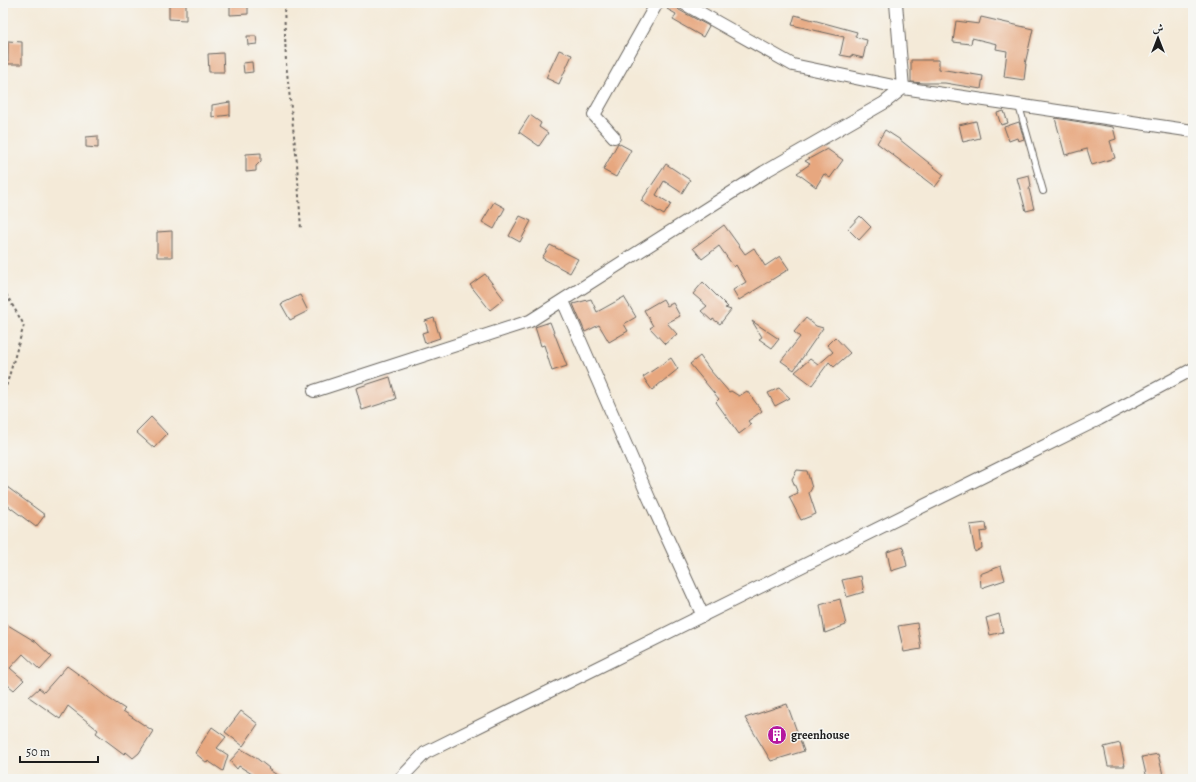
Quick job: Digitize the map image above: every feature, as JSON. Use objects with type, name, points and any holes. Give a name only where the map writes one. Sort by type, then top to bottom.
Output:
[{"type":"street","points":[[614,137],[594,115],[657,3]]},
{"type":"street","points":[[683,3],[793,65],[903,88],[1193,131]]},
{"type":"street","points":[[896,3],[903,88]]},
{"type":"street","points":[[314,391],[530,321],[764,172],[884,103],[903,88]]},
{"type":"street","points":[[563,301],[648,498],[703,616]]},
{"type":"street","points":[[400,779],[425,753],[1099,419],[1193,369]]},
{"type":"lane","points":[[1019,106],[1043,192]]},
{"type":"path","points":[[284,3],[286,63],[297,163],[301,230]]},
{"type":"path","points":[[3,289],[24,325],[3,397]]},
{"type":"building","points":[[169,3],[186,3],[186,20],[169,19]]},
{"type":"building","points":[[230,3],[248,3],[248,14],[230,15]]},
{"type":"building","points":[[671,3],[676,3],[679,10],[709,26],[703,37],[673,20],[676,14],[667,9]]},
{"type":"building","points":[[795,15],[857,32],[855,37],[867,40],[863,58],[851,55],[851,57],[840,55],[844,37],[792,25]]},
{"type":"building","points":[[981,17],[1033,29],[1025,64],[1024,80],[1004,77],[1007,51],[996,49],[997,44],[972,38],[971,44],[953,42],[956,21],[979,24]]},
{"type":"building","points":[[247,36],[256,36],[257,44],[248,45]]},
{"type":"building","points":[[8,41],[22,42],[22,64],[8,64]]},
{"type":"building","points":[[559,50],[572,55],[559,84],[546,78]]},
{"type":"building","points":[[223,53],[224,72],[209,72],[208,54]]},
{"type":"building","points":[[911,60],[939,60],[939,69],[983,76],[981,89],[945,83],[911,82]]},
{"type":"building","points":[[252,62],[253,72],[244,73],[243,63]]},
{"type":"building","points":[[230,102],[230,115],[212,117],[212,105]]},
{"type":"building","points":[[1004,111],[1008,123],[1001,125],[997,113]]},
{"type":"building","points":[[530,115],[541,123],[539,127],[548,133],[539,146],[519,132]]},
{"type":"building","points":[[1055,118],[1113,127],[1116,139],[1110,141],[1115,158],[1092,165],[1087,149],[1065,155]]},
{"type":"building","points":[[976,121],[980,138],[963,142],[959,125]]},
{"type":"building","points":[[1019,122],[1024,139],[1018,141],[1017,138],[1009,141],[1004,127]]},
{"type":"building","points":[[885,130],[899,139],[944,175],[935,187],[877,143]]},
{"type":"building","points":[[98,136],[98,148],[86,147],[86,137]]},
{"type":"building","points":[[618,143],[631,150],[616,177],[603,170]]},
{"type":"building","points":[[827,149],[843,160],[830,178],[824,174],[816,187],[797,173],[810,164],[805,161]]},
{"type":"building","points":[[261,153],[261,161],[256,166],[256,171],[246,172],[246,154]]},
{"type":"building","points":[[666,164],[690,180],[682,193],[664,181],[656,195],[671,204],[664,215],[641,201]]},
{"type":"building","points":[[1029,175],[1031,186],[1029,189],[1034,209],[1026,211],[1017,178]]},
{"type":"building","points":[[494,202],[505,208],[494,229],[482,222]]},
{"type":"building","points":[[520,216],[531,221],[520,242],[509,236]]},
{"type":"building","points":[[860,216],[871,227],[859,240],[848,229]]},
{"type":"building","points":[[724,225],[745,254],[754,248],[765,266],[780,256],[789,269],[739,300],[733,290],[746,282],[736,265],[734,267],[719,246],[702,259],[693,248]]},
{"type":"building","points":[[172,231],[172,257],[157,257],[157,232]]},
{"type":"building","points":[[550,245],[578,259],[570,273],[542,258]]},
{"type":"building","points":[[485,274],[504,299],[490,310],[470,285]]},
{"type":"building","points":[[703,282],[728,307],[725,308],[731,310],[720,324],[713,319],[712,321],[701,311],[707,306],[693,294]]},
{"type":"building","points":[[300,295],[308,311],[290,320],[281,304]]},
{"type":"building","points":[[624,297],[636,317],[624,324],[628,331],[609,342],[599,325],[585,332],[573,304],[591,299],[597,312]]},
{"type":"building","points":[[663,299],[667,306],[673,303],[680,316],[667,323],[677,334],[665,344],[650,328],[653,326],[644,310]]},
{"type":"building","points":[[434,318],[440,338],[425,343],[422,333],[428,331],[425,321]]},
{"type":"building","points":[[806,318],[816,326],[823,328],[794,370],[781,361],[800,337],[794,332]]},
{"type":"building","points":[[752,321],[779,339],[772,348],[759,339],[762,337]]},
{"type":"building","points":[[550,322],[567,366],[552,371],[544,345],[541,346],[535,327]]},
{"type":"building","points":[[835,337],[850,353],[834,367],[829,362],[812,385],[795,372],[810,359],[818,365],[833,352],[827,345]]},
{"type":"building","points":[[700,356],[729,392],[731,391],[739,396],[747,391],[762,411],[748,421],[751,425],[739,434],[716,402],[719,399],[690,364]]},
{"type":"building","points":[[671,358],[678,369],[652,390],[643,377]]},
{"type":"building","points":[[390,377],[396,399],[362,410],[356,388]]},
{"type":"building","points":[[779,388],[790,398],[775,406],[768,393]]},
{"type":"building","points":[[151,417],[167,434],[154,448],[136,432]]},
{"type":"building","points":[[797,470],[807,471],[812,488],[809,493],[816,514],[801,520],[789,497],[798,493],[792,479]]},
{"type":"building","points":[[3,484],[45,515],[36,527],[3,502]]},
{"type":"building","points":[[986,523],[987,531],[980,532],[982,548],[975,552],[970,525]]},
{"type":"building","points":[[903,547],[907,566],[891,571],[887,552]]},
{"type":"building","points":[[1001,566],[1005,580],[981,588],[980,574]]},
{"type":"building","points":[[861,576],[864,592],[847,597],[842,580]]},
{"type":"building","points":[[840,599],[846,625],[825,633],[820,605]]},
{"type":"building","points":[[999,614],[1003,632],[990,635],[986,618]]},
{"type":"building","points":[[3,622],[36,642],[52,657],[40,670],[23,654],[10,668],[24,680],[14,690],[3,681]]},
{"type":"building","points":[[917,623],[921,649],[904,652],[898,626]]},
{"type":"building","points":[[67,666],[108,698],[125,709],[123,711],[153,731],[139,753],[133,758],[126,752],[124,754],[96,733],[98,730],[68,706],[60,719],[29,697],[39,688],[44,692]]},
{"type":"building","name":"greenhouse","points":[[787,704],[804,751],[771,761],[745,718]]},
{"type":"building","points":[[241,711],[258,724],[243,746],[225,732]]},
{"type":"building","points":[[212,727],[226,737],[217,748],[228,755],[223,771],[208,761],[207,763],[195,753]]},
{"type":"building","points":[[1120,743],[1125,766],[1108,766],[1104,747]]},
{"type":"building","points":[[241,749],[255,757],[269,768],[268,769],[283,779],[260,779],[239,766],[237,769],[230,761]]},
{"type":"building","points":[[1158,754],[1164,779],[1147,779],[1142,757]]},
{"type":"place","name":"greenhouse","points":[[777,735]]}]
